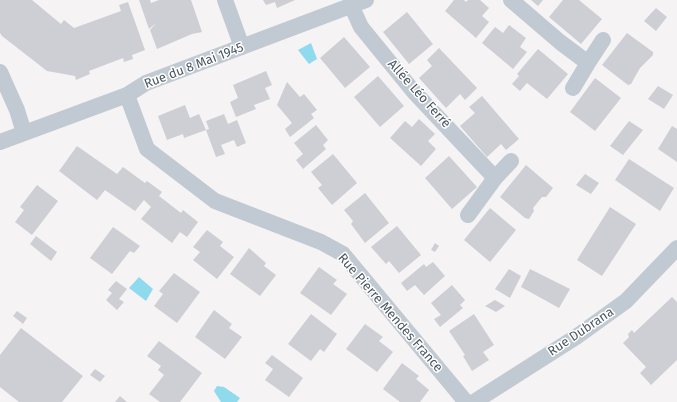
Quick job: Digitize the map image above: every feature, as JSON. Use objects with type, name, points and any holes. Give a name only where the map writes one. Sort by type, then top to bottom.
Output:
[{"type":"street","points":[[225,0],[242,47]]},
{"type":"street","points":[[511,0],[560,42],[588,63]]},
{"type":"street","name":"Rue du 8 Mai 1945","points":[[0,142],[126,95],[146,83],[359,3]]},
{"type":"street","name":"Allée Léo Ferré","points":[[359,3],[361,27],[414,92],[495,178]]},
{"type":"street","points":[[573,88],[602,40]]},
{"type":"street","points":[[0,72],[17,110],[24,133]]},
{"type":"street","name":"Rue Pierre Mendes France","points":[[126,95],[147,149],[215,201],[321,242],[343,254],[466,402]]},
{"type":"street","points":[[468,215],[495,178],[511,161]]},
{"type":"street","name":"Rue Dubrana","points":[[474,402],[576,337],[626,301],[677,248]]},
{"type":"water","points":[[311,43],[317,59],[309,64],[298,50]]},
{"type":"water","points":[[139,277],[153,289],[146,301],[129,288]]},
{"type":"water","points":[[217,386],[224,387],[240,398],[237,402],[221,402],[214,391]]},
{"type":"building","points":[[0,0],[32,0],[61,24],[64,20],[74,28],[121,11],[119,5],[128,2],[145,50],[132,55],[133,59],[124,62],[123,58],[89,71],[90,74],[76,80],[75,76],[47,71],[0,33]]},
{"type":"building","points":[[139,0],[150,0],[151,3],[159,0],[191,0],[202,32],[192,34],[157,49],[150,30],[156,23],[149,29]]},
{"type":"building","points":[[263,0],[295,0],[277,8],[275,2],[266,5]]},
{"type":"building","points":[[454,0],[464,0],[466,2],[468,0],[480,0],[489,8],[482,16],[489,22],[476,38],[445,11]]},
{"type":"building","points":[[531,0],[543,0],[538,6]]},
{"type":"building","points":[[563,0],[579,0],[602,19],[581,44],[549,17]]},
{"type":"building","points":[[656,8],[667,17],[656,31],[644,21]]},
{"type":"building","points":[[407,12],[433,44],[409,64],[383,32]]},
{"type":"building","points":[[509,25],[526,38],[520,47],[527,52],[513,69],[482,43],[495,27],[503,33]]},
{"type":"building","points":[[627,33],[653,52],[653,55],[640,68],[631,84],[628,85],[602,65]]},
{"type":"building","points":[[344,37],[370,67],[345,88],[320,58]]},
{"type":"building","points":[[439,48],[477,88],[465,100],[460,94],[446,108],[419,78],[432,66],[427,60]]},
{"type":"building","points":[[538,49],[568,74],[547,99],[527,83],[520,91],[512,84],[519,76],[517,74]]},
{"type":"building","points":[[266,71],[272,85],[265,88],[270,99],[254,105],[256,109],[236,117],[230,102],[238,98],[233,85]]},
{"type":"building","points":[[378,76],[404,106],[380,127],[354,97]]},
{"type":"building","points":[[595,78],[621,98],[595,131],[570,112]]},
{"type":"building","points":[[287,82],[300,97],[304,94],[317,110],[311,114],[314,118],[290,137],[285,129],[292,123],[277,105]]},
{"type":"building","points":[[658,86],[673,95],[664,109],[648,99]]},
{"type":"building","points":[[482,96],[519,139],[506,150],[501,144],[487,157],[460,126],[475,113],[469,107]]},
{"type":"building","points":[[185,105],[190,118],[199,114],[206,130],[184,138],[183,134],[167,140],[158,116]]},
{"type":"building","points":[[224,114],[228,124],[237,120],[246,143],[237,147],[234,140],[221,145],[225,154],[216,157],[206,130],[209,129],[206,121]]},
{"type":"building","points":[[419,119],[435,134],[428,141],[436,149],[421,166],[390,138],[405,121],[412,127]]},
{"type":"building","points":[[629,121],[643,130],[623,155],[610,146]]},
{"type":"building","points":[[316,125],[328,140],[323,145],[326,149],[303,169],[296,160],[303,154],[294,143]]},
{"type":"building","points":[[672,126],[677,129],[677,162],[658,149]]},
{"type":"building","points":[[77,146],[117,174],[123,167],[145,183],[147,181],[162,192],[159,196],[181,213],[183,210],[198,222],[187,237],[180,232],[172,243],[141,219],[151,207],[144,200],[135,211],[105,190],[97,200],[59,171]]},
{"type":"building","points":[[333,154],[357,183],[332,205],[318,188],[322,185],[311,172]]},
{"type":"building","points":[[449,156],[477,187],[452,209],[425,178]]},
{"type":"building","points":[[629,159],[674,188],[660,211],[615,180]]},
{"type":"building","points":[[526,165],[553,188],[546,197],[542,197],[533,208],[534,211],[529,219],[525,218],[500,197]]},
{"type":"building","points":[[585,174],[599,183],[591,194],[576,185]]},
{"type":"building","points":[[37,185],[58,201],[32,235],[15,222],[24,210],[20,207]]},
{"type":"building","points":[[365,193],[389,223],[365,243],[351,224],[353,221],[344,210]]},
{"type":"building","points":[[610,207],[636,224],[602,276],[577,260]]},
{"type":"building","points":[[490,208],[516,230],[490,262],[464,240]]},
{"type":"building","points":[[397,226],[421,255],[399,273],[389,261],[386,264],[371,247]]},
{"type":"building","points":[[113,227],[140,246],[134,253],[130,251],[112,274],[90,258]]},
{"type":"building","points":[[207,230],[223,242],[220,246],[234,257],[217,279],[193,260],[200,252],[193,247]]},
{"type":"building","points":[[36,236],[57,252],[51,261],[30,244]]},
{"type":"building","points":[[435,243],[439,246],[435,252],[431,250]]},
{"type":"building","points":[[249,248],[266,263],[264,266],[276,275],[260,296],[230,274]]},
{"type":"building","points":[[433,262],[445,276],[424,295],[415,285],[407,291],[401,283],[424,264],[426,267]]},
{"type":"building","points":[[319,267],[337,280],[333,284],[347,294],[331,315],[300,293]]},
{"type":"building","points":[[509,269],[521,276],[510,298],[495,289]]},
{"type":"building","points":[[530,269],[570,289],[559,308],[521,287]]},
{"type":"building","points":[[174,273],[200,292],[177,323],[154,306],[163,294],[159,291]]},
{"type":"building","points":[[116,281],[127,289],[119,299],[124,302],[117,310],[106,300],[112,293],[108,290]]},
{"type":"building","points":[[452,285],[465,300],[460,305],[463,308],[440,327],[434,319],[441,315],[431,303]]},
{"type":"building","points":[[672,297],[677,302],[677,360],[651,385],[640,373],[646,367],[623,343],[629,337],[628,334],[632,330],[634,333]]},
{"type":"building","points":[[495,300],[505,306],[496,312],[485,306]]},
{"type":"building","points":[[214,310],[232,324],[229,328],[242,337],[225,359],[195,337]]},
{"type":"building","points":[[17,311],[27,318],[23,324],[13,316]]},
{"type":"building","points":[[311,314],[337,334],[324,352],[320,349],[311,361],[288,344]]},
{"type":"building","points":[[474,314],[494,345],[483,352],[489,360],[472,371],[463,356],[465,355],[449,331]]},
{"type":"building","points":[[365,324],[383,337],[379,341],[393,352],[377,372],[346,349]]},
{"type":"building","points":[[21,328],[83,376],[62,402],[19,402],[0,387],[0,355]]},
{"type":"building","points":[[159,341],[202,373],[180,402],[160,402],[149,394],[164,375],[158,370],[161,366],[147,356]]},
{"type":"building","points":[[272,355],[303,378],[289,397],[265,380],[273,369],[265,363]]},
{"type":"building","points":[[402,363],[419,376],[416,379],[429,390],[420,402],[400,402],[383,389]]},
{"type":"building","points":[[95,369],[105,376],[100,382],[90,375]]},
{"type":"building","points":[[120,396],[127,402],[115,402]]}]
